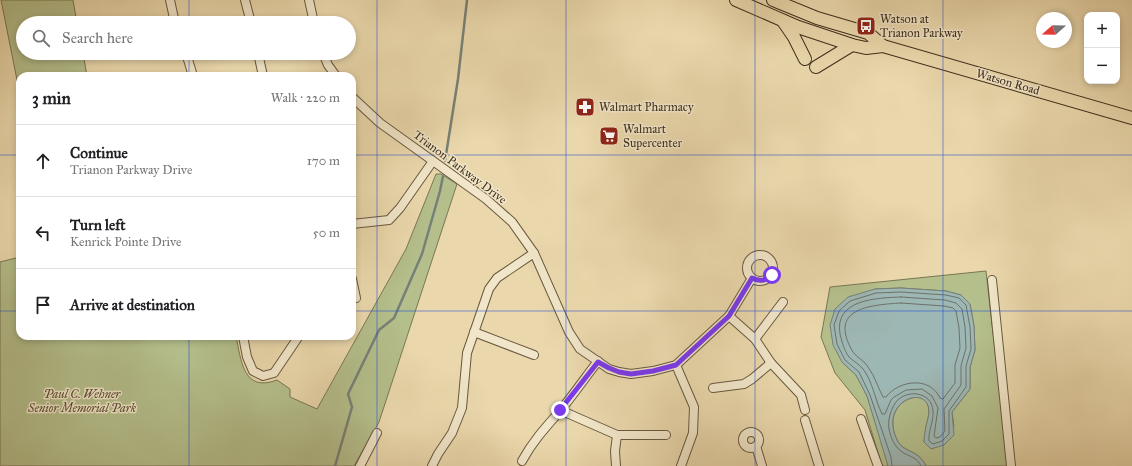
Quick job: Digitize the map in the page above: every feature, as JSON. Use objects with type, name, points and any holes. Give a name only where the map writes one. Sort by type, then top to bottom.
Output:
[{"type":"main road","name":"Watson Road","points":[[736,0],[808,31],[852,45],[866,48],[883,46],[1132,118]]},
{"type":"main road","name":"Watson Road","points":[[773,0],[817,18],[868,33],[883,46]]},
{"type":"main road","points":[[783,21],[794,37],[805,60]]},
{"type":"main road","points":[[816,67],[852,45]]},
{"type":"street","points":[[170,0],[173,16]]},
{"type":"street","points":[[245,0],[249,16]]},
{"type":"street","points":[[309,0],[312,16]]},
{"type":"street","points":[[188,60],[192,72]]},
{"type":"street","points":[[260,60],[262,72]]},
{"type":"street","points":[[326,60],[333,72]]},
{"type":"street","name":"Trianon Parkway Drive","points":[[356,101],[380,123],[486,199],[512,222],[534,253],[569,332],[580,349],[609,368],[619,372],[631,374],[653,371],[676,365],[729,316],[752,278]]},
{"type":"street","points":[[356,224],[389,220],[400,208],[433,161]]},
{"type":"street","points":[[432,466],[452,433],[462,408],[467,353],[489,289],[497,278],[534,253]]},
{"type":"street","points":[[992,280],[1012,466]]},
{"type":"street","points":[[754,339],[783,302]]},
{"type":"street","points":[[729,316],[754,339],[771,363],[801,395],[805,410]]},
{"type":"street","points":[[474,332],[534,355]]},
{"type":"street","points":[[244,340],[247,357],[253,371],[263,376],[274,373],[295,340]]},
{"type":"street","points":[[522,461],[530,445],[598,362]]},
{"type":"street","points":[[713,388],[744,384],[771,363]]},
{"type":"street","points":[[676,365],[694,407],[693,433],[681,466]]},
{"type":"street","points":[[560,410],[617,435],[666,435]]},
{"type":"street","points":[[861,419],[878,466]]},
{"type":"street","points":[[805,420],[819,466]]},
{"type":"street","points":[[360,466],[377,433]]},
{"type":"street","points":[[616,466],[615,451],[617,435]]},
{"type":"street","points":[[756,446],[762,466]]},
{"type":"green space","points":[[1,0],[73,0],[76,16],[16,16],[16,60],[84,60],[86,72],[16,72],[16,75]]},
{"type":"green space","name":"Paul C. Wehner Senior Memorial Park","points":[[436,174],[441,174],[457,184],[379,422],[354,466],[0,466],[0,262],[16,258],[16,340],[237,340],[242,364],[250,378],[257,382],[266,383],[277,380],[290,389],[290,397],[317,409],[406,249]]},
{"type":"green space","points":[[986,271],[1008,466],[926,466],[919,457],[903,447],[897,440],[893,426],[894,415],[899,406],[906,400],[914,398],[921,398],[927,403],[929,411],[924,442],[954,427],[952,412],[970,389],[970,367],[975,350],[974,326],[970,304],[961,295],[946,291],[901,288],[875,289],[842,362],[856,375],[867,396],[887,459],[888,466],[882,466],[865,410],[835,373],[821,337],[830,287]]},
{"type":"water","points":[[901,288],[946,291],[961,295],[970,304],[974,326],[975,350],[970,367],[970,389],[952,412],[954,435],[944,445],[931,449],[924,442],[929,411],[927,403],[921,398],[906,400],[899,406],[894,415],[893,426],[897,440],[903,447],[919,457],[926,466],[888,466],[867,396],[856,375],[842,362],[833,345],[830,325],[835,309],[848,297],[875,289]]},
{"type":"waterway","points":[[445,161],[458,79],[467,0]]},
{"type":"waterway","points":[[335,466],[352,407],[348,394],[379,330],[394,318],[422,254],[443,176]]},
{"type":"place","name":"Watson at Trianon Parkway","points":[[866,26]]},
{"type":"place","name":"Walmart Pharmacy","points":[[585,107]]},
{"type":"place","name":"Walmart Supercenter","points":[[609,136]]},
{"type":"route","points":[[560,410],[598,362],[619,372],[631,374],[653,371],[676,365],[729,316],[752,278],[760,281],[769,278],[772,275]]}]
